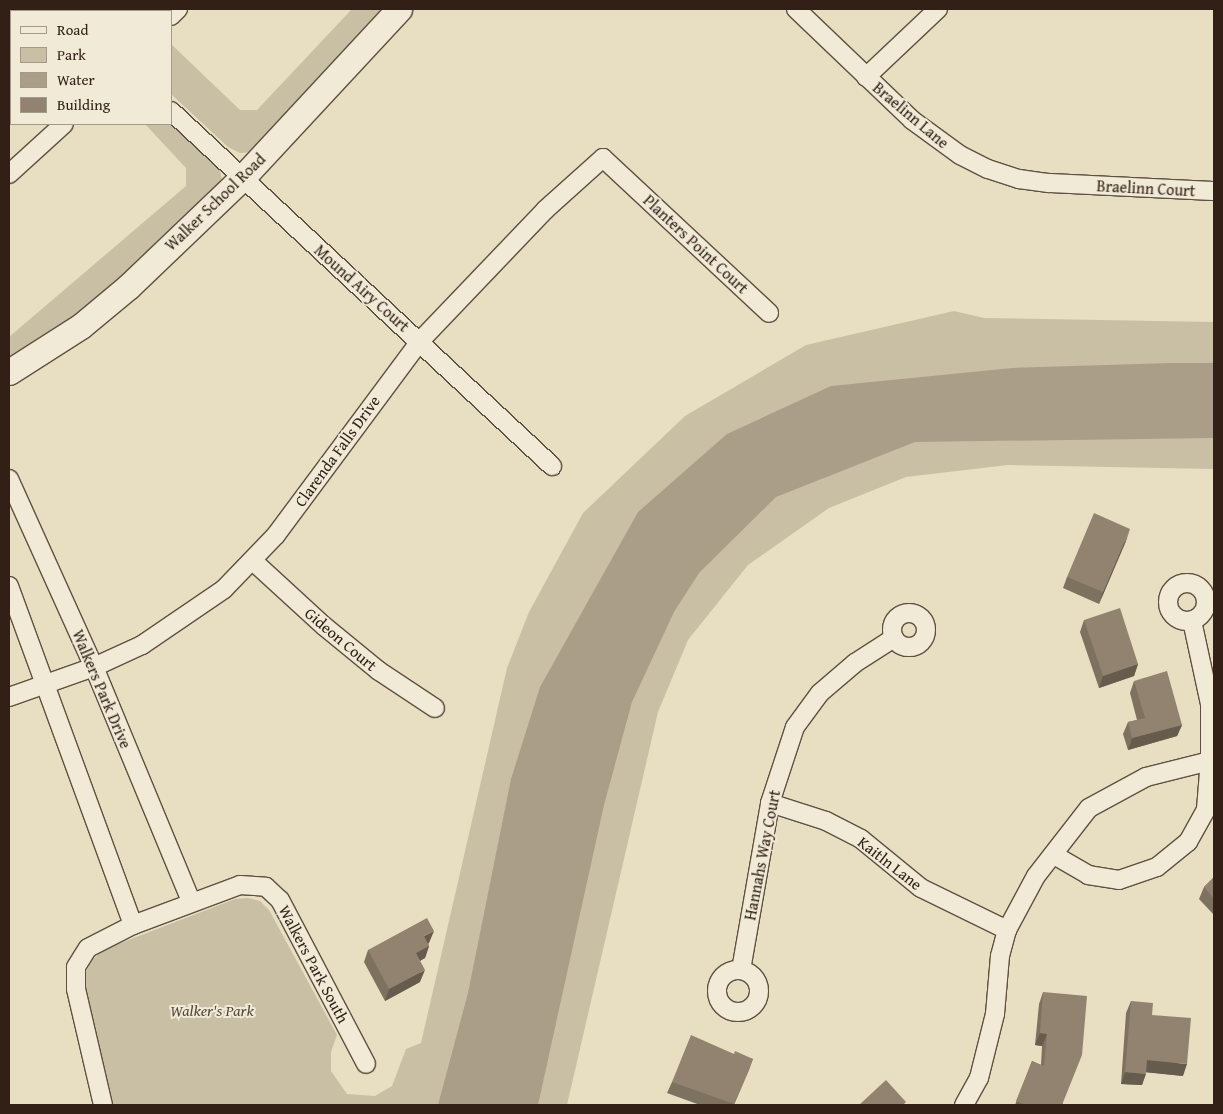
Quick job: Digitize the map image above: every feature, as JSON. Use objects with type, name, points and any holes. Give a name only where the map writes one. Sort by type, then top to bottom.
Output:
[{"type":"street","name":"Walker School Road","points":[[9,372],[81,326],[129,286],[242,178],[399,9]]},
{"type":"street","name":"Braelinn Lane","points":[[796,9],[912,120],[960,155],[1019,179],[1078,185]]},
{"type":"street","points":[[866,77],[938,9]]},
{"type":"street","name":"Mound Airy Court","points":[[172,112],[552,466]]},
{"type":"street","points":[[9,174],[63,125]]},
{"type":"street","name":"Clarenda Falls Drive","points":[[9,697],[94,667],[142,645],[198,609],[253,561],[420,341],[545,210],[603,158],[622,175]]},
{"type":"street","name":"Planters Point Court","points":[[622,175],[769,313]]},
{"type":"street","name":"Braelinn Court","points":[[1078,185],[1214,191]]},
{"type":"street","name":"Walkers Park Drive","points":[[9,479],[94,667],[191,901]]},
{"type":"street","name":"Gideon Court","points":[[253,561],[372,665],[435,708]]},
{"type":"street","points":[[9,586],[133,925]]},
{"type":"street","points":[[1054,855],[1088,875],[1119,880],[1158,867],[1188,842],[1206,809],[1212,760],[1210,704],[1192,621]]},
{"type":"street","name":"Hannahs Way Court","points":[[741,970],[770,803],[795,727],[820,694],[855,662],[894,638]]},
{"type":"street","points":[[964,1105],[979,1078],[996,1014],[1000,956],[1007,930],[1036,876],[1089,808],[1146,777],[1212,760]]},
{"type":"street","name":"Kaitln Lane","points":[[770,803],[826,821],[861,839],[921,888],[1007,930]]},
{"type":"street","name":"Walkers Park South","points":[[103,1105],[76,989],[76,967],[88,948],[133,925],[191,901],[240,886],[266,887],[280,900],[366,1064]]},
{"type":"green space","points":[[352,9],[388,9],[252,152],[240,153],[228,147],[172,95],[172,45],[240,110],[257,110]]},
{"type":"green space","points":[[146,125],[172,125],[220,170],[222,181],[128,280],[9,368],[9,337],[186,186],[186,168]]},
{"type":"green space","name":"Walker's Park","points":[[954,311],[984,318],[1214,322],[1214,469],[1008,465],[906,477],[829,508],[748,565],[688,640],[658,712],[567,1105],[112,1105],[84,989],[86,972],[93,959],[105,949],[235,899],[248,898],[260,901],[269,910],[337,1035],[331,1052],[331,1071],[347,1094],[375,1096],[392,1086],[406,1049],[421,1043],[507,668],[529,612],[583,513],[685,416],[806,345]]},
{"type":"water","points":[[1214,363],[1214,438],[915,442],[776,497],[699,573],[674,612],[632,702],[604,805],[538,1105],[438,1105],[468,993],[511,779],[540,687],[638,512],[727,434],[831,386],[1012,368]]},
{"type":"building","points":[[1094,513],[1130,529],[1103,592],[1067,577]]},
{"type":"building","points":[[1120,608],[1138,664],[1103,676],[1084,620]]},
{"type":"building","points":[[1167,671],[1182,725],[1132,738],[1128,722],[1145,718],[1134,681]]},
{"type":"building","points":[[1214,877],[1214,899],[1204,887]]},
{"type":"building","points":[[427,918],[434,931],[424,936],[429,946],[416,953],[425,970],[389,989],[368,950]]},
{"type":"building","points":[[1043,992],[1087,996],[1082,1055],[1062,1105],[1026,1105],[1016,1101],[1032,1061],[1044,1066],[1047,1034],[1040,1033]]},
{"type":"building","points":[[1131,1001],[1153,1003],[1152,1015],[1191,1018],[1187,1064],[1147,1060],[1146,1074],[1125,1072]]},
{"type":"building","points":[[691,1035],[734,1054],[735,1051],[753,1059],[734,1104],[672,1082]]},
{"type":"building","points":[[886,1080],[906,1102],[903,1105],[859,1105]]}]
